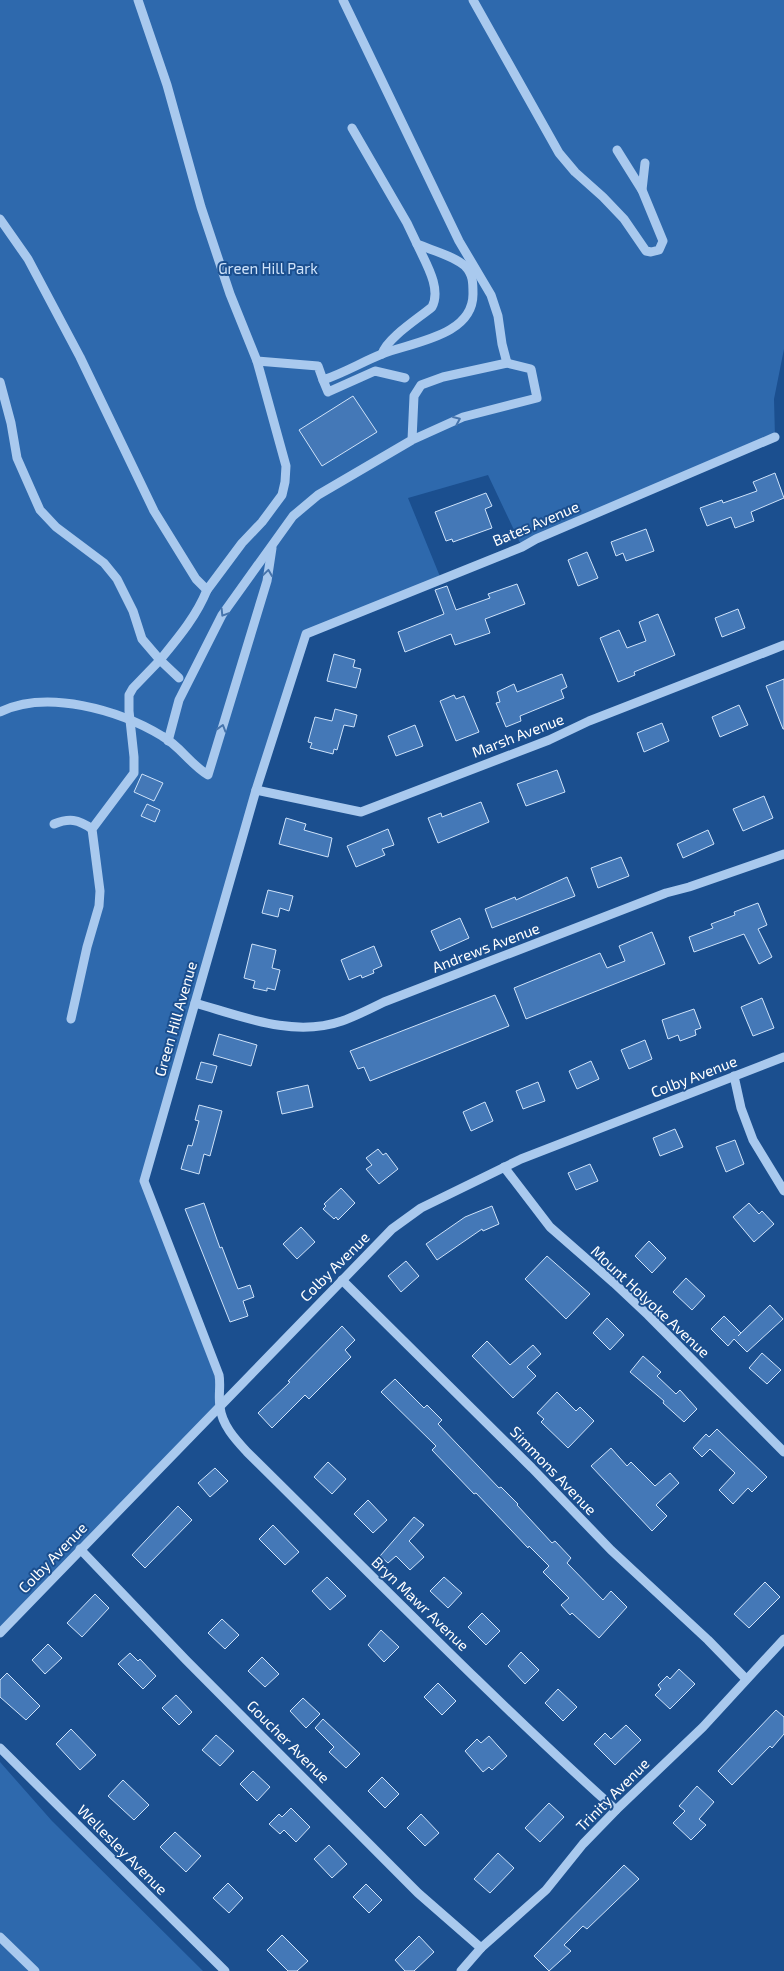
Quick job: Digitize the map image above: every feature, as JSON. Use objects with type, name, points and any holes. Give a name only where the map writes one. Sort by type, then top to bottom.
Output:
[{"type":"street","points":[[71,1019],[100,891],[92,829],[134,773],[129,695],[187,627],[207,590],[242,543],[262,522],[282,495],[286,482],[286,466],[257,361],[230,294],[201,207],[167,85],[138,0]]},
{"type":"street","points":[[343,0],[459,240],[491,295],[498,316],[507,363]]},
{"type":"street","points":[[473,0],[558,153],[624,219],[646,251],[655,252],[662,247],[663,241],[642,190],[617,150]]},
{"type":"street","points":[[352,128],[407,223],[434,286],[436,300],[432,307],[392,340],[382,354]]},
{"type":"street","points":[[642,190],[646,163]]},
{"type":"street","points":[[0,219],[28,259],[80,357],[154,511],[196,579],[207,590]]},
{"type":"street","points":[[323,380],[342,374],[382,354],[424,341],[453,329],[464,321],[470,311],[473,300],[472,276],[459,261],[417,244]]},
{"type":"street","points":[[257,361],[318,366],[328,392],[375,371],[405,378]]},
{"type":"street","points":[[168,741],[180,700],[222,614],[293,516],[318,495],[412,440],[463,417],[537,398],[531,369],[507,363],[443,377],[421,385],[414,396],[412,440]]},
{"type":"street","points":[[0,382],[11,424],[17,458],[40,510],[56,527],[104,563],[117,578],[133,611],[142,640],[179,678]]},
{"type":"street","name":"Bates Avenue","points":[[306,634],[522,546],[775,437]]},
{"type":"street","points":[[0,712],[47,702],[90,706],[130,721],[162,736],[178,748],[196,768],[208,775],[267,581],[272,545]]},
{"type":"street","name":"Green Hill Avenue","points":[[220,1407],[220,1374],[144,1181],[256,790],[306,634]]},
{"type":"street","name":"Marsh Avenue","points":[[256,790],[361,812],[549,740],[589,721],[784,645]]},
{"type":"street","points":[[54,824],[67,819],[75,820],[92,829]]},
{"type":"street","name":"Andrews Avenue","points":[[195,1003],[266,1023],[285,1026],[311,1028],[341,1022],[384,1002],[666,893],[689,887],[784,854]]},
{"type":"street","name":"Colby Avenue","points":[[0,1633],[392,1229],[421,1208],[532,1154],[784,1057]]},
{"type":"street","points":[[734,1076],[741,1108],[753,1140],[784,1191]]},
{"type":"street","name":"Mount Holyoke Avenue","points":[[504,1167],[550,1227],[641,1309],[784,1452]]},
{"type":"street","name":"Simmons Avenue","points":[[342,1280],[612,1550],[708,1640],[746,1679]]},
{"type":"street","name":"Bryn Mawr Avenue","points":[[220,1407],[229,1432],[246,1452],[374,1580],[570,1769],[616,1810]]},
{"type":"street","name":"Goucher Avenue","points":[[80,1549],[186,1660],[418,1892],[481,1948]]},
{"type":"street","name":"Trinity Avenue","points":[[460,1971],[481,1948],[546,1890],[583,1844],[616,1810],[703,1728],[784,1639]]},
{"type":"street","name":"Wellesley Avenue","points":[[0,1748],[225,1971]]},
{"type":"street","points":[[0,1937],[35,1971]]},
{"type":"green space","name":"Green Hill Park","points":[[0,0],[784,0],[784,349],[774,399],[775,437],[522,547],[488,475],[408,498],[441,579],[306,634],[144,1181],[219,1375],[220,1407],[0,1633]]},
{"type":"green space","points":[[0,1762],[52,1821],[203,1971],[0,1971]]},
{"type":"building","points":[[353,396],[377,432],[322,466],[299,430]]},
{"type":"building","points":[[775,473],[784,498],[751,512],[754,521],[735,528],[731,517],[707,526],[700,508],[722,500],[723,503],[757,491],[753,482]]},
{"type":"building","points":[[486,493],[492,506],[485,509],[492,528],[453,542],[452,539],[446,541],[435,512]]},
{"type":"building","points":[[646,529],[654,551],[626,561],[623,553],[616,556],[611,542]]},
{"type":"building","points":[[587,552],[598,578],[578,586],[568,560]]},
{"type":"building","points":[[517,584],[525,604],[485,619],[490,633],[455,645],[451,634],[405,652],[398,632],[444,614],[435,590],[447,586],[456,610],[490,598],[488,594]]},
{"type":"building","points":[[738,609],[745,628],[722,637],[715,618]]},
{"type":"building","points":[[658,614],[675,655],[634,672],[635,675],[618,682],[600,638],[619,630],[627,648],[646,641],[639,622]]},
{"type":"building","points":[[334,654],[355,660],[353,667],[361,669],[356,688],[327,681]]},
{"type":"building","points":[[562,674],[567,687],[561,690],[564,698],[520,716],[521,721],[506,727],[496,703],[500,702],[497,692],[514,684],[517,692]]},
{"type":"building","points":[[784,679],[784,729],[783,729],[766,686]]},
{"type":"building","points":[[454,695],[456,699],[464,696],[479,732],[456,741],[440,701]]},
{"type":"building","points":[[739,705],[748,725],[720,737],[712,717]]},
{"type":"building","points":[[335,709],[357,715],[354,727],[344,725],[337,750],[334,749],[333,754],[310,748],[312,743],[308,742],[315,717],[332,721]]},
{"type":"building","points":[[662,723],[669,741],[644,752],[637,733]]},
{"type":"building","points":[[415,725],[423,746],[396,756],[388,736]]},
{"type":"building","points":[[557,770],[565,792],[526,806],[517,784]]},
{"type":"building","points":[[142,774],[163,783],[154,801],[134,792]]},
{"type":"building","points":[[764,796],[773,818],[743,831],[733,809]]},
{"type":"building","points":[[481,802],[489,822],[438,843],[428,818],[441,813],[442,817]]},
{"type":"building","points":[[147,804],[160,810],[155,822],[141,816]]},
{"type":"building","points":[[286,818],[306,824],[304,830],[332,838],[328,857],[279,844]]},
{"type":"building","points":[[388,829],[394,845],[382,849],[385,855],[356,867],[347,846]]},
{"type":"building","points":[[708,830],[714,844],[683,858],[677,844]]},
{"type":"building","points":[[621,857],[629,876],[598,888],[591,868]]},
{"type":"building","points":[[567,877],[575,896],[492,928],[485,909],[515,897],[516,900]]},
{"type":"building","points":[[268,890],[293,896],[289,911],[280,908],[278,917],[262,913]]},
{"type":"building","points":[[758,903],[767,925],[758,929],[772,957],[759,964],[744,934],[694,952],[689,937],[713,928],[711,924],[735,915],[734,912]]},
{"type":"building","points":[[460,918],[469,938],[440,951],[431,931]]},
{"type":"building","points":[[652,932],[665,964],[526,1019],[514,988],[600,953],[607,968],[625,961],[619,946]]},
{"type":"building","points":[[252,944],[276,950],[272,968],[280,970],[275,990],[267,988],[267,991],[253,988],[255,981],[244,978]]},
{"type":"building","points":[[374,946],[382,966],[373,970],[374,973],[362,978],[361,975],[349,980],[341,960]]},
{"type":"building","points":[[495,995],[509,1026],[370,1081],[364,1067],[358,1069],[350,1051]]},
{"type":"building","points":[[762,998],[774,1028],[753,1036],[741,1007]]},
{"type":"building","points":[[694,1009],[701,1028],[695,1030],[696,1035],[680,1041],[678,1035],[668,1039],[662,1020]]},
{"type":"building","points":[[219,1034],[257,1045],[251,1066],[213,1055]]},
{"type":"building","points":[[645,1040],[652,1059],[629,1069],[621,1050]]},
{"type":"building","points":[[591,1061],[599,1079],[577,1089],[569,1071]]},
{"type":"building","points":[[201,1062],[217,1066],[212,1083],[196,1079]]},
{"type":"building","points":[[538,1082],[545,1101],[523,1109],[516,1091]]},
{"type":"building","points":[[308,1085],[313,1107],[282,1114],[277,1092]]},
{"type":"building","points":[[485,1102],[493,1121],[471,1131],[463,1112]]},
{"type":"building","points":[[199,1105],[222,1111],[210,1156],[204,1154],[199,1174],[181,1169],[188,1145],[192,1146],[199,1121],[195,1120]]},
{"type":"building","points":[[675,1129],[683,1147],[660,1156],[653,1138]]},
{"type":"building","points":[[735,1140],[744,1164],[726,1172],[716,1147]]},
{"type":"building","points":[[378,1149],[383,1155],[386,1153],[398,1169],[379,1184],[366,1169],[372,1165],[366,1158]]},
{"type":"building","points":[[590,1164],[598,1181],[576,1190],[568,1173]]},
{"type":"building","points":[[341,1188],[355,1203],[338,1220],[336,1217],[334,1219],[323,1209],[326,1206],[324,1204]]},
{"type":"building","points":[[204,1203],[220,1248],[222,1247],[238,1289],[250,1285],[254,1297],[243,1301],[248,1316],[230,1322],[185,1209]]},
{"type":"building","points":[[749,1203],[759,1214],[762,1211],[774,1224],[754,1242],[733,1217]]},
{"type":"building","points":[[492,1206],[499,1224],[483,1231],[482,1229],[437,1260],[426,1244],[465,1217]]},
{"type":"building","points":[[301,1227],[315,1242],[297,1259],[283,1244]]},
{"type":"building","points":[[649,1241],[666,1258],[652,1273],[635,1256]]},
{"type":"building","points":[[547,1256],[590,1294],[566,1319],[525,1279]]},
{"type":"building","points":[[406,1261],[419,1276],[401,1292],[388,1276]]},
{"type":"building","points":[[686,1278],[705,1296],[692,1310],[673,1292]]},
{"type":"building","points":[[770,1305],[783,1319],[747,1352],[734,1339],[728,1346],[711,1329],[724,1316],[741,1333],[738,1336]]},
{"type":"building","points":[[607,1318],[624,1335],[610,1350],[593,1333]]},
{"type":"building","points":[[342,1326],[355,1340],[345,1350],[351,1357],[309,1399],[305,1395],[272,1428],[258,1413]]},
{"type":"building","points":[[487,1341],[510,1365],[533,1345],[541,1354],[527,1367],[536,1376],[513,1398],[472,1356]]},
{"type":"building","points":[[762,1353],[781,1370],[767,1384],[749,1368]]},
{"type":"building","points":[[643,1356],[661,1372],[657,1376],[676,1394],[680,1390],[697,1409],[684,1422],[663,1403],[664,1401],[630,1372]]},
{"type":"building","points":[[395,1379],[424,1408],[427,1405],[442,1420],[438,1424],[499,1488],[501,1487],[518,1504],[552,1543],[555,1541],[571,1558],[567,1563],[603,1600],[611,1591],[627,1607],[599,1638],[572,1613],[570,1615],[561,1605],[569,1598],[543,1572],[549,1566],[529,1546],[528,1548],[476,1493],[474,1494],[432,1450],[436,1446],[381,1392]]},
{"type":"building","points":[[557,1392],[576,1411],[580,1407],[594,1421],[568,1448],[541,1422],[544,1419],[537,1413]]},
{"type":"building","points":[[717,1429],[767,1477],[752,1492],[748,1488],[733,1504],[719,1490],[735,1473],[710,1449],[702,1457],[693,1448],[706,1434],[709,1437]]},
{"type":"building","points":[[611,1448],[627,1466],[631,1462],[655,1486],[670,1473],[679,1483],[656,1505],[667,1516],[652,1531],[591,1466]]},
{"type":"building","points":[[328,1462],[346,1479],[332,1494],[314,1477]]},
{"type":"building","points":[[215,1468],[228,1481],[210,1497],[198,1483]]},
{"type":"building","points":[[368,1500],[387,1520],[373,1533],[354,1514]]},
{"type":"building","points":[[178,1506],[192,1520],[145,1568],[132,1555]]},
{"type":"building","points":[[414,1517],[424,1525],[409,1541],[424,1557],[410,1570],[396,1556],[388,1563],[380,1556]]},
{"type":"building","points":[[273,1525],[299,1552],[285,1565],[259,1539]]},
{"type":"building","points":[[327,1577],[346,1596],[330,1610],[312,1591]]},
{"type":"building","points":[[444,1577],[462,1593],[448,1608],[430,1591]]},
{"type":"building","points":[[765,1582],[780,1597],[749,1628],[734,1614]]},
{"type":"building","points":[[95,1594],[109,1608],[82,1637],[67,1623]]},
{"type":"building","points":[[482,1613],[500,1631],[486,1645],[468,1627]]},
{"type":"building","points":[[222,1619],[239,1635],[225,1649],[208,1633]]},
{"type":"building","points":[[381,1630],[399,1647],[384,1662],[368,1645]]},
{"type":"building","points":[[48,1644],[62,1658],[45,1674],[32,1660]]},
{"type":"building","points":[[521,1652],[539,1670],[525,1684],[508,1666]]},
{"type":"building","points":[[130,1653],[138,1661],[140,1659],[156,1676],[143,1689],[118,1664]]},
{"type":"building","points":[[262,1657],[279,1674],[265,1687],[248,1671]]},
{"type":"building","points":[[679,1669],[695,1684],[670,1709],[655,1695],[661,1689],[658,1685],[667,1676],[670,1679]]},
{"type":"building","points":[[7,1673],[40,1706],[26,1720],[0,1697],[0,1680]]},
{"type":"building","points":[[438,1683],[456,1701],[442,1715],[424,1697]]},
{"type":"building","points":[[558,1689],[577,1707],[563,1721],[545,1703]]},
{"type":"building","points":[[176,1695],[192,1712],[179,1725],[162,1708]]},
{"type":"building","points":[[303,1698],[320,1714],[306,1728],[290,1711]]},
{"type":"building","points":[[776,1710],[784,1717],[784,1734],[772,1748],[770,1746],[732,1785],[718,1771]]},
{"type":"building","points":[[323,1719],[360,1754],[346,1768],[329,1752],[334,1747],[315,1728]]},
{"type":"building","points":[[626,1725],[641,1740],[615,1765],[594,1744],[605,1733],[611,1739]]},
{"type":"building","points":[[71,1729],[96,1755],[80,1770],[56,1744]]},
{"type":"building","points":[[216,1735],[234,1751],[220,1766],[202,1750]]},
{"type":"building","points":[[489,1736],[507,1756],[492,1770],[489,1767],[483,1772],[465,1751],[477,1739],[481,1743]]},
{"type":"building","points":[[253,1771],[270,1787],[257,1801],[240,1784]]},
{"type":"building","points":[[382,1777],[399,1794],[385,1808],[368,1791]]},
{"type":"building","points":[[123,1780],[149,1805],[134,1820],[108,1796]]},
{"type":"building","points":[[697,1786],[714,1802],[699,1819],[706,1825],[691,1840],[673,1823],[685,1811],[679,1806]]},
{"type":"building","points":[[549,1803],[564,1817],[540,1842],[525,1828]]},
{"type":"building","points":[[291,1808],[310,1827],[296,1842],[284,1830],[280,1834],[269,1824],[279,1814],[282,1817]]},
{"type":"building","points":[[421,1814],[439,1833],[425,1846],[407,1828]]},
{"type":"building","points":[[175,1832],[201,1856],[186,1872],[160,1847]]},
{"type":"building","points":[[329,1845],[347,1864],[332,1878],[314,1859]]},
{"type":"building","points":[[498,1853],[514,1868],[490,1893],[474,1879]]},
{"type":"building","points":[[624,1865],[639,1879],[587,1929],[583,1926],[564,1945],[571,1951],[549,1971],[534,1956]]},
{"type":"building","points":[[228,1883],[243,1898],[229,1913],[213,1898]]},
{"type":"building","points":[[366,1884],[382,1900],[369,1913],[353,1897]]},
{"type":"building","points":[[282,1935],[308,1961],[297,1971],[288,1971],[267,1950]]},
{"type":"building","points":[[419,1936],[434,1952],[414,1971],[405,1971],[395,1960]]}]
